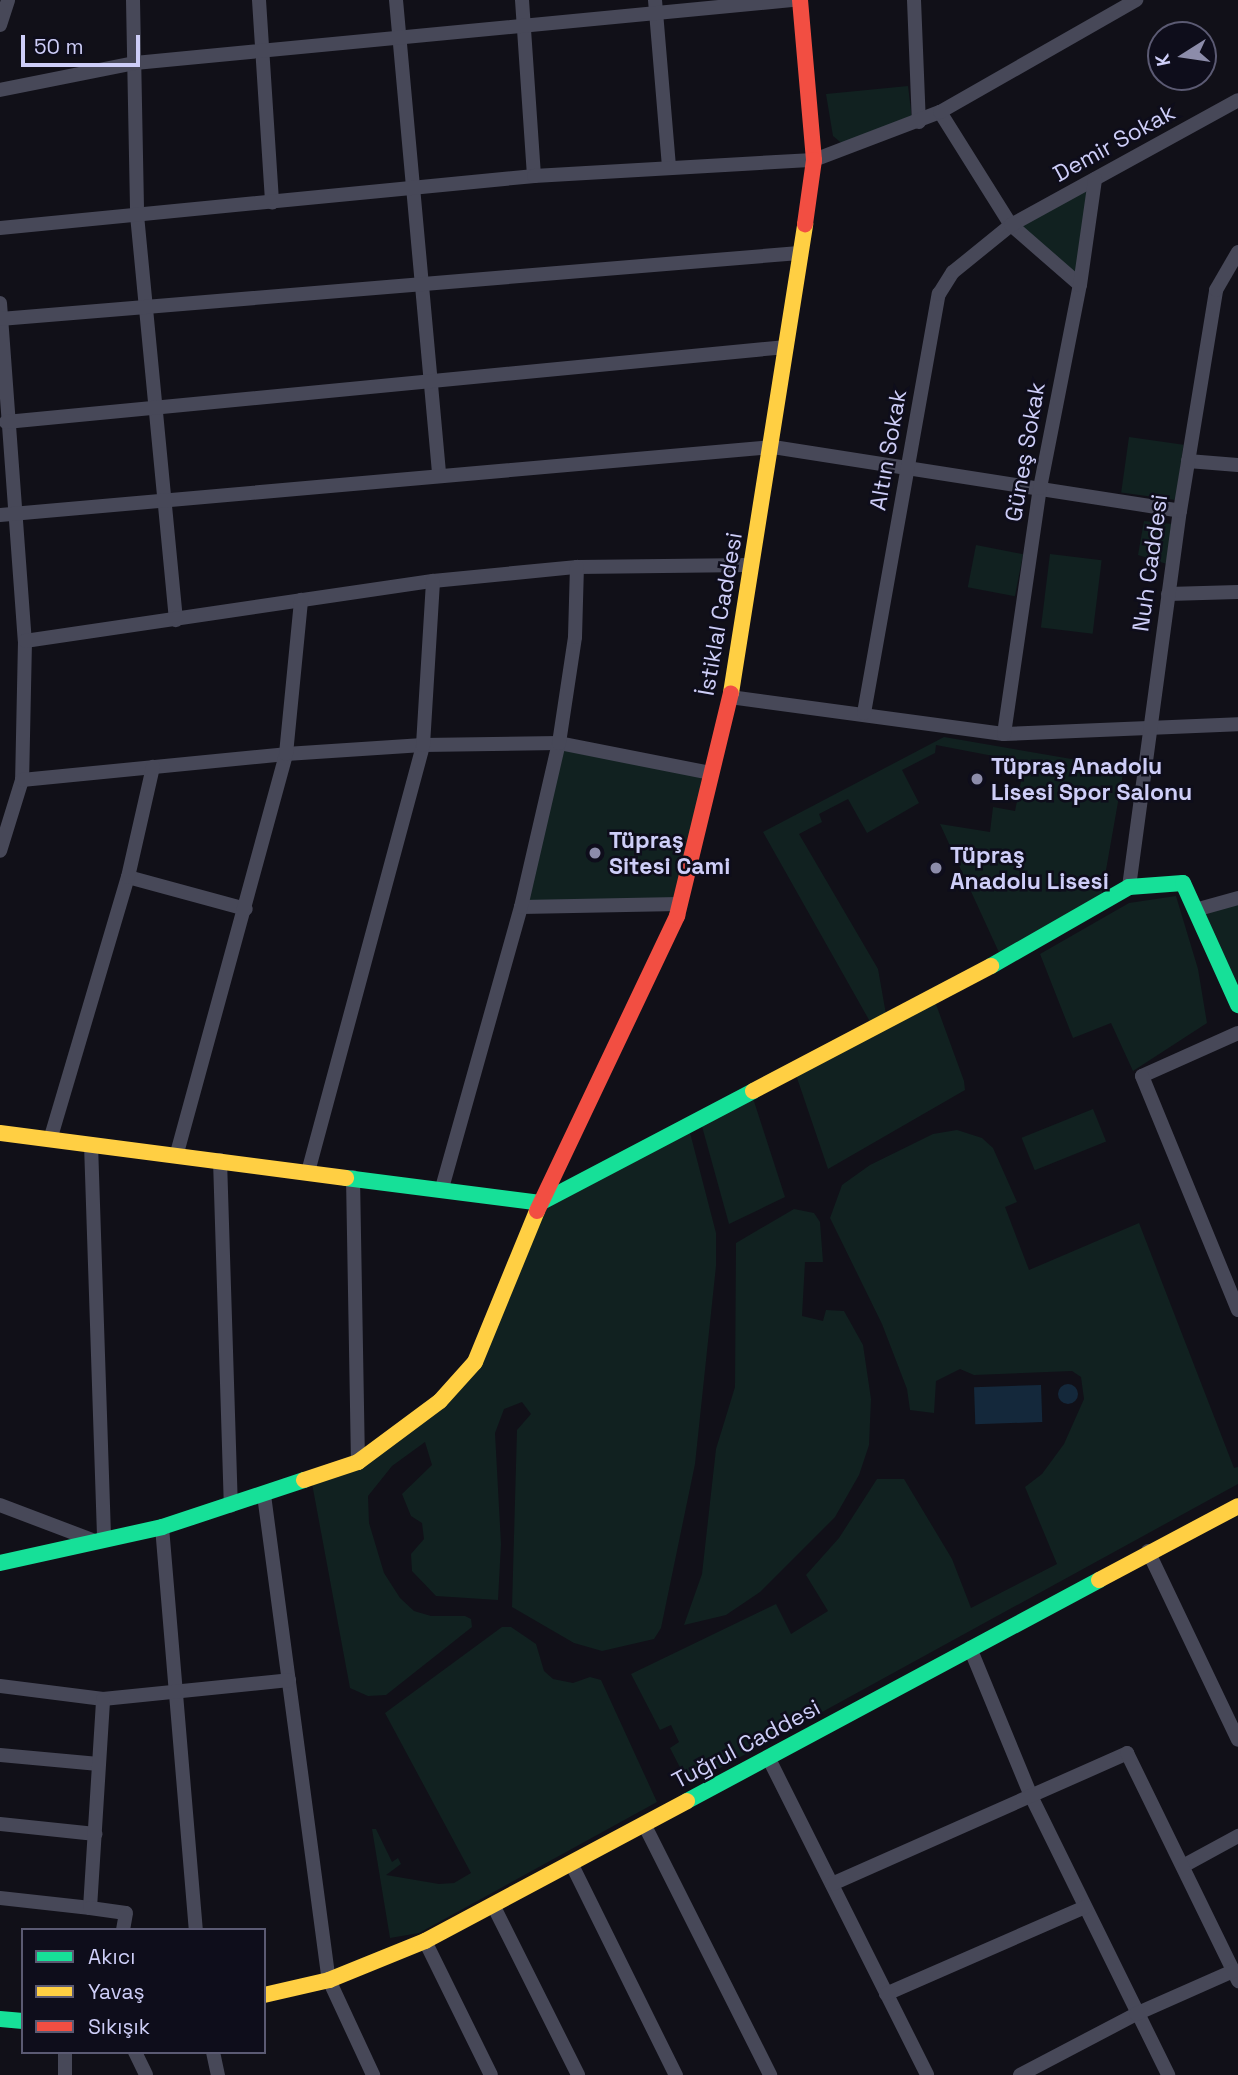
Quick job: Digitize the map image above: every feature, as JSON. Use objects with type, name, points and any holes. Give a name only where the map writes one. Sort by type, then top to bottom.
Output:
[{"type":"street","points":[[0,25],[8,0]]},
{"type":"street","points":[[133,0],[137,215],[177,620]]},
{"type":"street","points":[[259,0],[272,203]]},
{"type":"street","points":[[396,0],[397,38],[439,475]]},
{"type":"street","points":[[522,0],[534,176]]},
{"type":"street","points":[[0,90],[135,63],[523,26],[655,7],[792,0]]},
{"type":"street","name":"İstiklal Caddesi","points":[[0,1563],[98,1539],[162,1527],[358,1462],[440,1401],[475,1362],[540,1203],[680,904],[730,697],[750,565],[773,447],[814,160],[800,0]]},
{"type":"street","points":[[914,0],[919,122]]},
{"type":"street","points":[[0,228],[534,176],[814,160],[940,112],[1136,0]]},
{"type":"street","points":[[655,7],[669,167]]},
{"type":"street","name":"Demir Sokak","points":[[1011,225],[1238,100]]},
{"type":"street","points":[[940,112],[1011,225],[1080,285]]},
{"type":"street","name":"Güneş Sokak","points":[[1004,734],[1040,488],[1080,285],[1095,179]]},
{"type":"street","name":"Altın Sokak","points":[[864,713],[939,294],[953,272],[1011,225]]},
{"type":"street","name":"Nuh Caddesi","points":[[1129,887],[1180,511],[1216,290],[1238,252]]},
{"type":"street","points":[[1,319],[799,253]]},
{"type":"street","points":[[0,303],[7,515],[25,641],[22,780],[0,851]]},
{"type":"street","points":[[6,422],[429,379],[786,348]]},
{"type":"street","points":[[7,515],[773,447],[909,465],[1180,511]]},
{"type":"street","points":[[1188,461],[1238,465]]},
{"type":"street","points":[[25,641],[433,581],[577,567],[750,565]]},
{"type":"street","points":[[442,1188],[521,907],[559,743],[575,637],[577,567]]},
{"type":"street","points":[[308,1171],[423,745],[433,581]]},
{"type":"street","points":[[1168,594],[1238,592]]},
{"type":"street","points":[[177,1153],[246,909],[286,754],[300,600]]},
{"type":"street","points":[[730,697],[1004,734],[1152,730],[1238,724]]},
{"type":"street","points":[[22,780],[286,754],[423,745],[559,743],[710,773]]},
{"type":"street","points":[[50,1140],[128,877],[152,767]]},
{"type":"street","points":[[128,877],[246,909]]},
{"type":"street","points":[[0,1133],[177,1153],[540,1203],[1036,942],[1129,887],[1183,883],[1238,1005]]},
{"type":"street","points":[[1195,910],[1238,898]]},
{"type":"street","points":[[521,907],[680,904]]},
{"type":"street","points":[[1238,1033],[1142,1076],[1238,1310]]},
{"type":"street","points":[[0,1505],[98,1539],[91,1144]]},
{"type":"street","points":[[220,1160],[231,1506]]},
{"type":"street","points":[[353,1177],[358,1462]]},
{"type":"street","points":[[264,1495],[330,1980],[373,2075]]},
{"type":"street","name":"Tuğrul Caddesi","points":[[266,1995],[330,1980],[425,1941],[769,1759],[1148,1551],[1238,1506]]},
{"type":"street","points":[[162,1527],[196,1928]]},
{"type":"street","points":[[1148,1551],[1238,1740]]},
{"type":"street","points":[[970,1648],[1031,1796],[1168,2075]]},
{"type":"street","points":[[0,1686],[103,1699],[176,1695],[289,1679]]},
{"type":"street","points":[[90,1909],[103,1699]]},
{"type":"street","points":[[832,1884],[1127,1753],[1236,1976],[1136,2014],[1020,2075]]},
{"type":"street","points":[[0,1755],[99,1764]]},
{"type":"street","points":[[769,1759],[927,2075]]},
{"type":"street","points":[[0,1824],[94,1834]]},
{"type":"street","points":[[643,1824],[771,2075]]},
{"type":"street","points":[[1183,1866],[1238,1836]]},
{"type":"street","points":[[571,1863],[676,2075]]},
{"type":"street","points":[[0,1898],[126,1913],[123,1928]]},
{"type":"street","points":[[493,1905],[578,2075]]},
{"type":"street","points":[[886,1994],[1085,1907]]},
{"type":"street","points":[[425,1941],[491,2075]]},
{"type":"street","points":[[0,2019],[21,2021]]},
{"type":"street","points":[[65,2054],[65,2075]]},
{"type":"street","points":[[136,2054],[146,2075]]},
{"type":"street","points":[[213,2054],[218,2075]]},
{"type":"shaded area","points":[[908,86],[912,119],[845,146],[833,136],[826,94]]},
{"type":"shaded area","points":[[1095,179],[1080,285],[1011,225]]},
{"type":"shaded area","points":[[1129,437],[1183,445],[1176,500],[1121,492]]},
{"type":"shaded area","points":[[1144,521],[1172,524],[1167,564],[1138,555]]},
{"type":"shaded area","points":[[976,545],[1023,554],[1015,596],[968,587]]},
{"type":"shaded area","points":[[1050,554],[1102,560],[1093,634],[1041,627]]},
{"type":"shaded area","points":[[944,737],[1124,768],[1100,904],[1002,959],[940,824],[990,832],[993,807],[1015,811],[1025,762],[936,745],[935,753],[902,770],[919,803],[867,833],[848,799],[819,814],[822,822],[799,834],[878,969],[887,1020],[933,996],[965,1090],[828,1169],[794,1069],[873,1027],[763,832]]},
{"type":"shaded area","points":[[559,743],[710,773],[679,904],[521,907]]},
{"type":"shaded area","points":[[1176,896],[1198,969],[1207,1023],[1133,1071],[1111,1023],[1073,1038],[1040,954],[1129,903]]},
{"type":"shaded area","points":[[1238,898],[1238,1005],[1195,910]]},
{"type":"shaded area","points":[[751,1092],[785,1197],[729,1224],[700,1119]]},
{"type":"shaded area","points":[[1093,1109],[1106,1141],[1035,1170],[1022,1138]]},
{"type":"shaded area","points":[[688,1125],[716,1233],[716,1266],[695,1464],[661,1628],[654,1639],[602,1651],[574,1643],[512,1607],[517,1430],[531,1414],[522,1402],[504,1409],[495,1433],[501,1544],[498,1600],[436,1596],[412,1571],[411,1554],[424,1539],[422,1523],[411,1516],[402,1494],[432,1465],[425,1442],[392,1466],[368,1496],[369,1523],[384,1573],[400,1598],[414,1611],[431,1616],[465,1616],[471,1619],[472,1627],[386,1695],[368,1696],[350,1688],[311,1478],[358,1462],[475,1362],[540,1203]]},
{"type":"shaded area","points":[[957,1130],[982,1138],[993,1148],[1017,1202],[1005,1207],[1029,1270],[1139,1223],[1234,1468],[1238,1467],[1238,1484],[689,1785],[670,1748],[679,1742],[671,1725],[660,1730],[631,1674],[776,1604],[791,1634],[828,1611],[806,1575],[839,1538],[877,1479],[904,1479],[952,1559],[971,1608],[1057,1564],[1025,1487],[1042,1474],[1064,1444],[1084,1399],[1081,1377],[1072,1371],[974,1375],[960,1369],[936,1381],[934,1413],[910,1410],[907,1389],[882,1324],[830,1218],[842,1185],[870,1165],[933,1134]]},
{"type":"shaded area","points":[[794,1209],[814,1213],[820,1222],[823,1262],[805,1262],[802,1316],[823,1321],[826,1310],[844,1311],[863,1345],[871,1399],[869,1445],[859,1475],[835,1517],[760,1592],[726,1615],[684,1625],[702,1574],[716,1449],[735,1387],[736,1243]]},
{"type":"shaded area","points":[[502,1627],[511,1627],[536,1644],[544,1671],[553,1679],[573,1683],[590,1677],[601,1680],[657,1802],[419,1933],[390,1938],[372,1829],[376,1829],[392,1862],[398,1858],[401,1864],[386,1875],[439,1884],[454,1883],[471,1873],[385,1713]]},
{"type":"water","points":[[1068,1384],[1075,1387],[1078,1394],[1075,1401],[1068,1404],[1061,1401],[1058,1394],[1061,1387]]},
{"type":"water","points":[[1041,1385],[1042,1422],[975,1424],[974,1387]]},
{"type":"traffic: fast","points":[[991,966],[1129,887],[1183,883],[1238,1005]]},
{"type":"traffic: fast","points":[[346,1178],[540,1203],[753,1091]]},
{"type":"traffic: fast","points":[[0,1563],[162,1527],[304,1480]]},
{"type":"traffic: fast","points":[[687,1801],[1099,1580]]},
{"type":"traffic: fast","points":[[0,2019],[21,2021]]},
{"type":"traffic: slow","points":[[731,693],[805,224]]},
{"type":"traffic: slow","points":[[753,1091],[991,966]]},
{"type":"traffic: slow","points":[[0,1133],[346,1178]]},
{"type":"traffic: slow","points":[[304,1480],[358,1462],[440,1401],[475,1362],[537,1211]]},
{"type":"traffic: slow","points":[[1099,1580],[1238,1506]]},
{"type":"traffic: slow","points":[[266,1995],[329,1980],[425,1941],[687,1801]]},
{"type":"traffic: jam","points":[[800,0],[814,160],[805,224]]},
{"type":"traffic: jam","points":[[537,1211],[677,916],[731,693]]},
{"type":"place","name":"Tüpraş Anadolu Lisesi Spor Salonu","points":[[977,779]]},
{"type":"place","name":"Tüpraş Sitesi Cami","points":[[595,853]]},
{"type":"place","name":"Tüpraş Anadolu Lisesi","points":[[936,868]]}]
